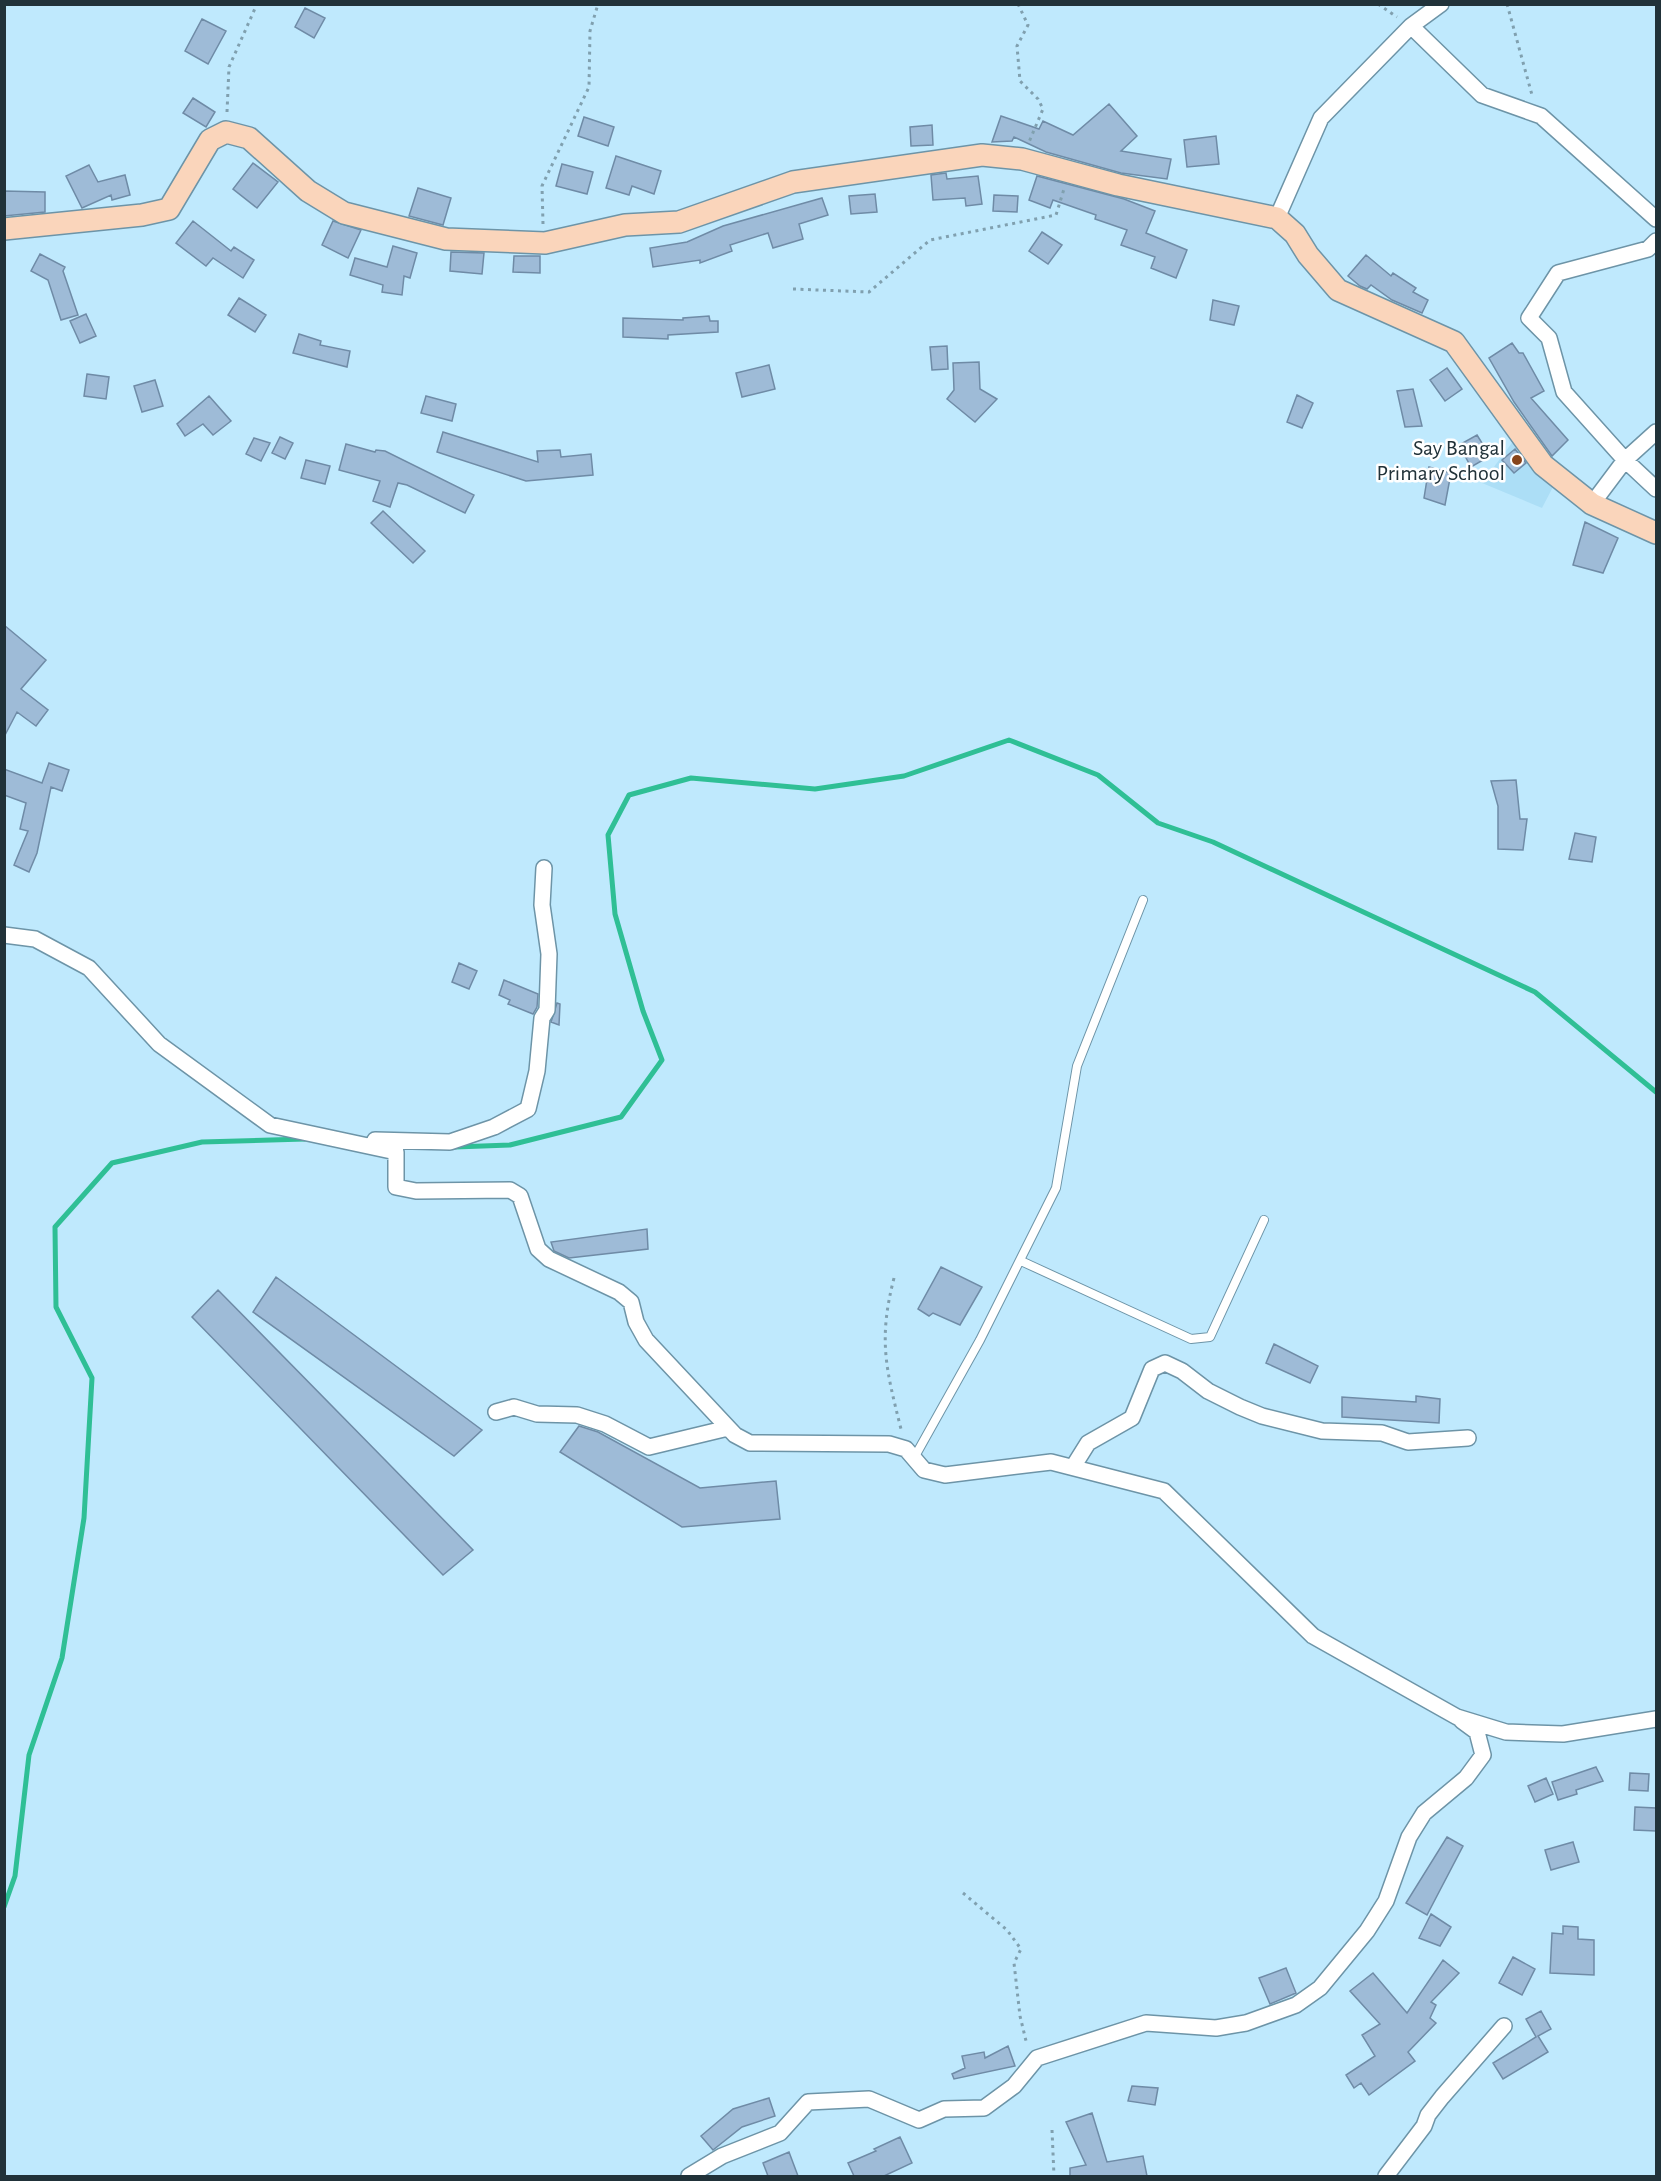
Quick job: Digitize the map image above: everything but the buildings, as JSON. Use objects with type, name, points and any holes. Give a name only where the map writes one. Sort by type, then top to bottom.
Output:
[{"type":"street","points":[[1277,218],[1321,118],[1411,26],[1441,4]]},
{"type":"street","points":[[1411,26],[1482,95],[1541,116],[1656,219]]},
{"type":"street","points":[[4,229],[142,215],[169,209],[210,140],[226,132],[249,138],[308,191],[344,213],[446,239],[545,243],[625,225],[679,222],[793,182],[982,155],[1022,159],[1069,173],[1277,218],[1295,234],[1308,255],[1338,290],[1454,342],[1543,465],[1592,504],[1656,533]]},
{"type":"street","points":[[1656,241],[1648,249],[1558,273],[1529,318],[1549,339],[1564,392],[1625,460],[1656,489]]},
{"type":"street","points":[[1592,504],[1625,460],[1656,432]]},
{"type":"street","points":[[321,1136],[398,1142],[450,1142],[494,1127],[528,1109],[537,1071],[542,1018],[547,1010],[549,954],[543,905],[544,868]]},
{"type":"street","points":[[4,935],[35,939],[89,968],[159,1044],[270,1125],[396,1152],[396,1187],[416,1191],[510,1190],[520,1196],[538,1249],[549,1259],[620,1292],[631,1302],[636,1322],[646,1340],[735,1435],[750,1443],[889,1444],[910,1453],[924,1470],[945,1475],[1050,1462],[1164,1491],[1313,1636],[1457,1717],[1477,1732],[1483,1755],[1466,1778],[1424,1813],[1409,1837],[1386,1901],[1367,1931],[1320,1988],[1296,2005],[1246,2023],[1216,2028],[1146,2024],[1037,2058],[1014,2086],[984,2108],[944,2109],[919,2120],[869,2099],[808,2102],[780,2133],[722,2157],[689,2176]]},
{"type":"street","points":[[1073,1467],[1088,1443],[1132,1418],[1152,1369],[1165,1363],[1182,1371],[1208,1391],[1240,1407],[1262,1416],[1312,1429],[1382,1433],[1408,1442],[1468,1438]]},
{"type":"street","points":[[496,1412],[514,1407],[537,1414],[577,1415],[604,1424],[650,1447],[728,1428]]},
{"type":"street","points":[[1457,1717],[1506,1732],[1563,1734],[1656,1719]]},
{"type":"street","points":[[1386,2176],[1424,2126],[1435,2106],[1504,2026]]},
{"type":"lane","points":[[910,1453],[980,1340],[1056,1188],[1077,1066],[1143,900]]},
{"type":"lane","points":[[1021,1261],[1191,1339],[1210,1337],[1264,1220]]},
{"type":"path","points":[[226,132],[230,67],[257,4]]},
{"type":"path","points":[[545,243],[541,212],[542,186],[589,87],[590,31],[598,4]]},
{"type":"path","points":[[1018,4],[1028,25],[1017,46],[1020,81],[1038,99],[1043,109],[1022,159]]},
{"type":"path","points":[[1378,4],[1411,26]]},
{"type":"path","points":[[1507,4],[1531,92],[1541,116]]},
{"type":"path","points":[[793,289],[868,292],[930,240],[1056,215],[1069,173]]},
{"type":"path","points":[[894,1278],[886,1311],[884,1354],[910,1453]]},
{"type":"path","points":[[963,1893],[1007,1930],[1021,1949],[1014,1963],[1020,2016],[1026,2043],[1037,2058]]},
{"type":"path","points":[[1052,2130],[1054,2176]]},
{"type":"shaded area","name":"Say Bangal Primary School","points":[[1517,436],[1554,485],[1542,508],[1482,483]]},
{"type":"waterway","points":[[455,1147],[510,1145],[621,1117],[662,1060],[643,1011],[615,914],[608,835],[629,795],[691,778],[815,789],[904,776],[1009,740],[1098,775],[1158,823],[1213,842],[1535,992],[1656,1092]]},
{"type":"waterway","points":[[4,1907],[15,1876],[29,1755],[62,1658],[84,1518],[92,1378],[56,1307],[55,1227],[112,1163],[202,1142],[305,1139]]},
{"type":"place","name":"Say Bangal Primary School","points":[[1517,460]]}]
